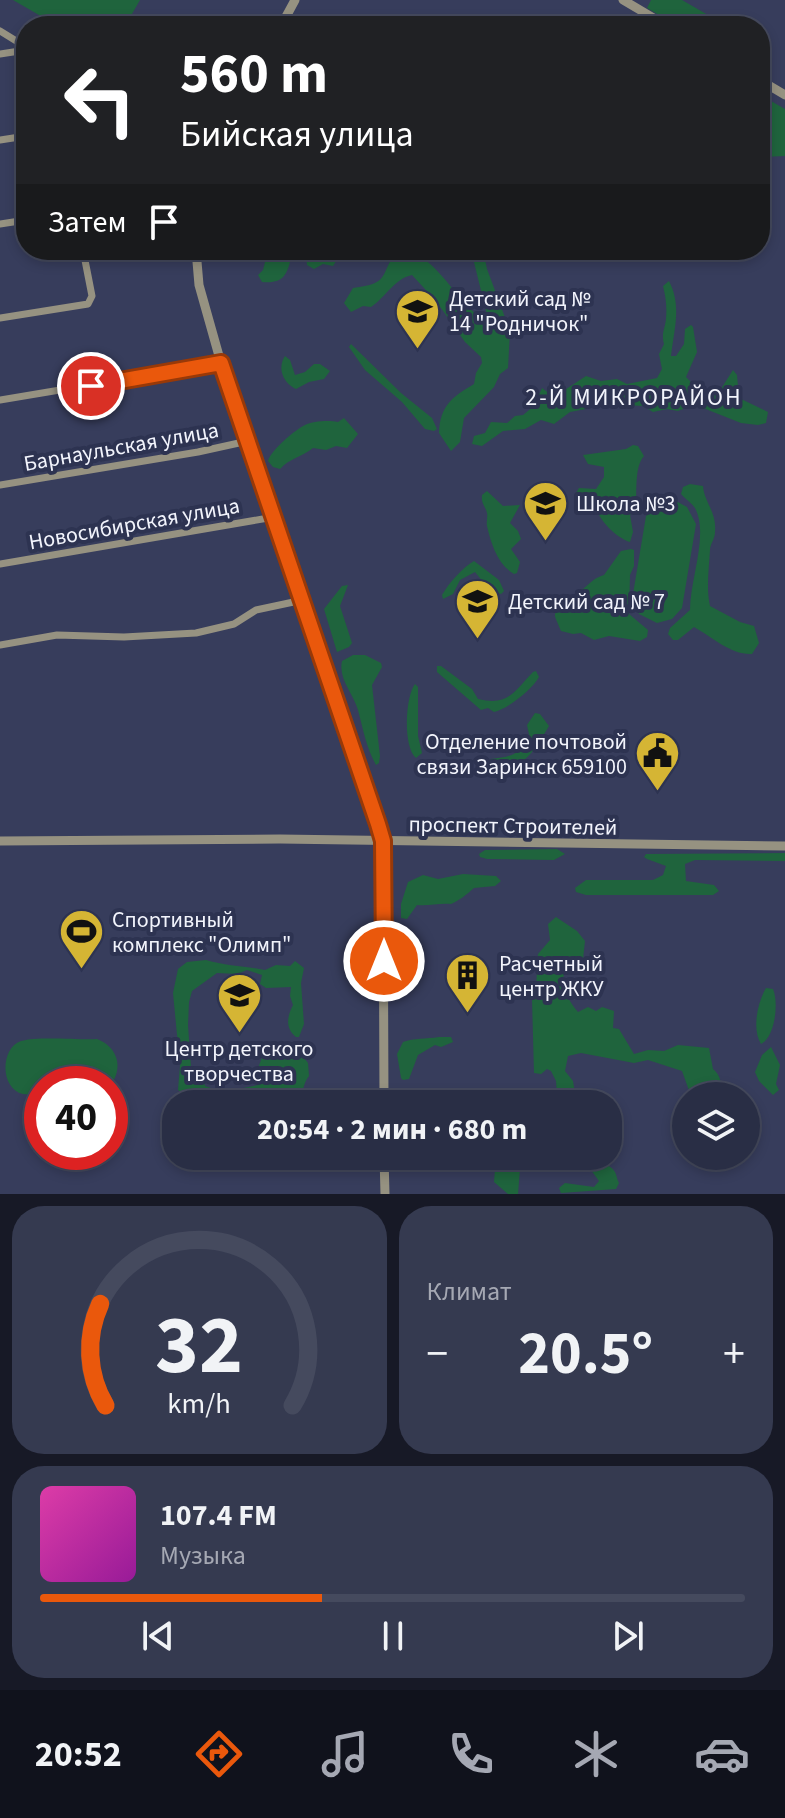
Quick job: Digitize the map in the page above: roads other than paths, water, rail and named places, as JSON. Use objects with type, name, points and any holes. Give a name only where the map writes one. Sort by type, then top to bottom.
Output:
[{"type":"street","points":[[623,0],[650,16]]},
{"type":"street","points":[[0,318],[88,304],[92,296],[85,260]]},
{"type":"street","points":[[197,260],[199,285],[221,363],[383,841],[384,1090]]},
{"type":"street","points":[[0,400],[221,363]]},
{"type":"street","name":"Барнаульская улица","points":[[0,485],[248,441]]},
{"type":"street","name":"Новосибирская улица","points":[[0,564],[274,517]]},
{"type":"street","points":[[0,645],[57,635],[124,637],[196,633],[234,624],[256,610],[303,600]]},
{"type":"street","name":"проспект Строителей","points":[[0,841],[383,841],[785,846]]},
{"type":"street","points":[[384,1170],[385,1194]]},
{"type":"place","name":"Детский сад № 14 \"Родничок\"","points":[[418,350]]},
{"type":"place","name":"Школа №3","points":[[545,542]]},
{"type":"place","name":"Детский сад № 7","points":[[477,640]]},
{"type":"place","name":"Отделение почтовой связи Заринск 659100","points":[[658,793]]},
{"type":"place","name":"Спортивный комплекс \"Олимп\"","points":[[81,971]]},
{"type":"place","name":"Расчетный центр ЖКУ","points":[[468,1015]]},
{"type":"place","name":"Центр детского творчества","points":[[239,1034]]},
{"type":"district","name":"2-Й МИКРОРАЙОН","points":[[634,397]]}]
